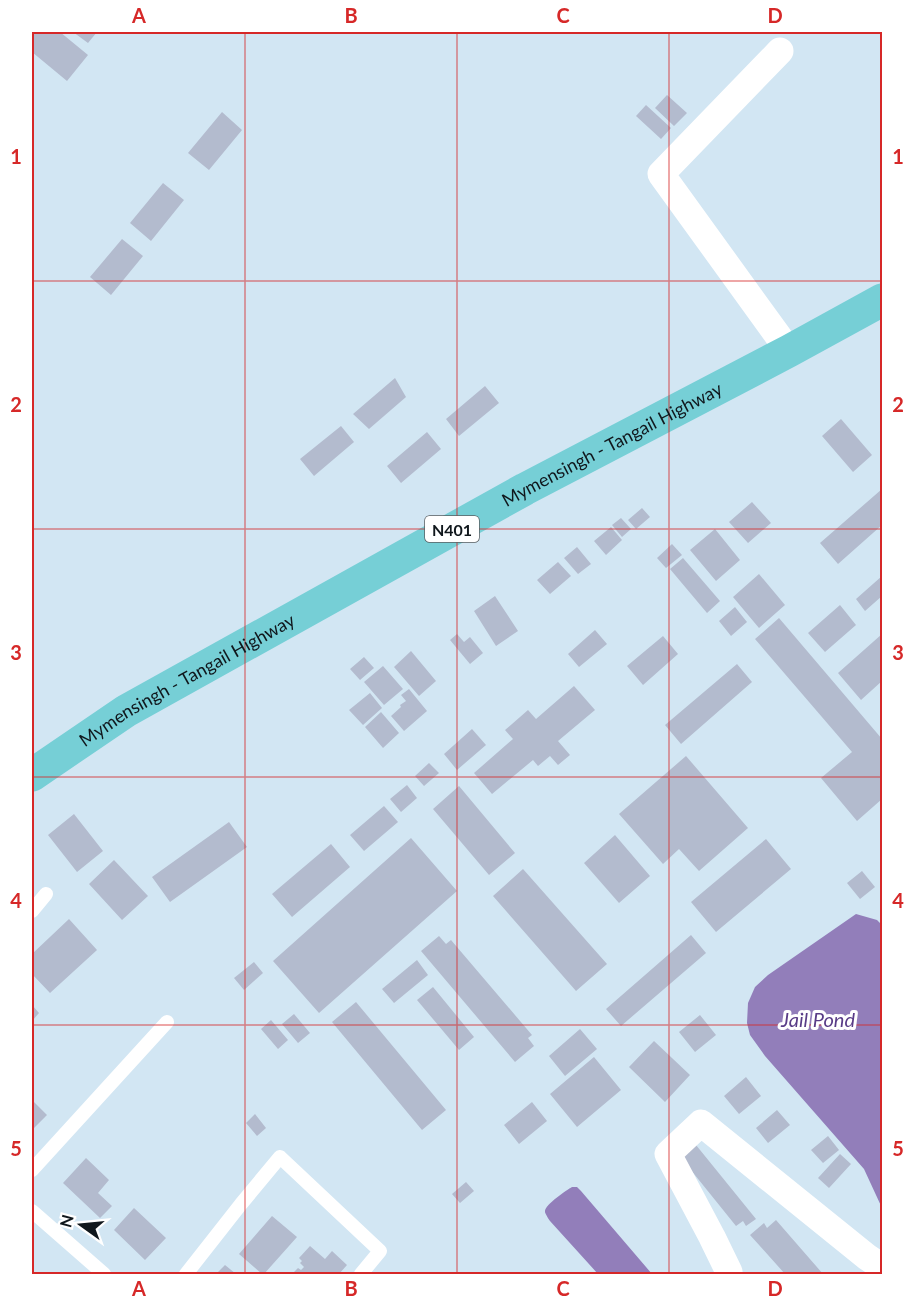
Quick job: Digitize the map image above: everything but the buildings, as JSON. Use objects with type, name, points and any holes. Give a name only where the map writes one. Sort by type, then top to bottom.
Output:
[{"type":"highway","name":"Mymensingh - Tangail Highway","points":[[32,775],[126,711],[525,489],[882,300]]},
{"type":"street","points":[[780,51],[661,174],[789,351]]},
{"type":"street","points":[[728,1275],[729,1272],[712,1237],[668,1154],[701,1123],[882,1267]]},
{"type":"lane","points":[[32,911],[46,894]]},
{"type":"lane","points":[[32,1170],[167,1023]]},
{"type":"lane","points":[[186,1275],[280,1157],[380,1251],[361,1275]]},
{"type":"lane","points":[[32,1211],[104,1275]]},
{"type":"water","name":"Jail Pond","points":[[856,914],[877,920],[882,925],[882,1208],[864,1169],[765,1056],[750,1035],[747,1023],[748,1003],[755,987],[768,975]]},
{"type":"water","points":[[572,1187],[577,1187],[581,1191],[652,1274],[598,1274],[545,1213],[552,1202]]}]
